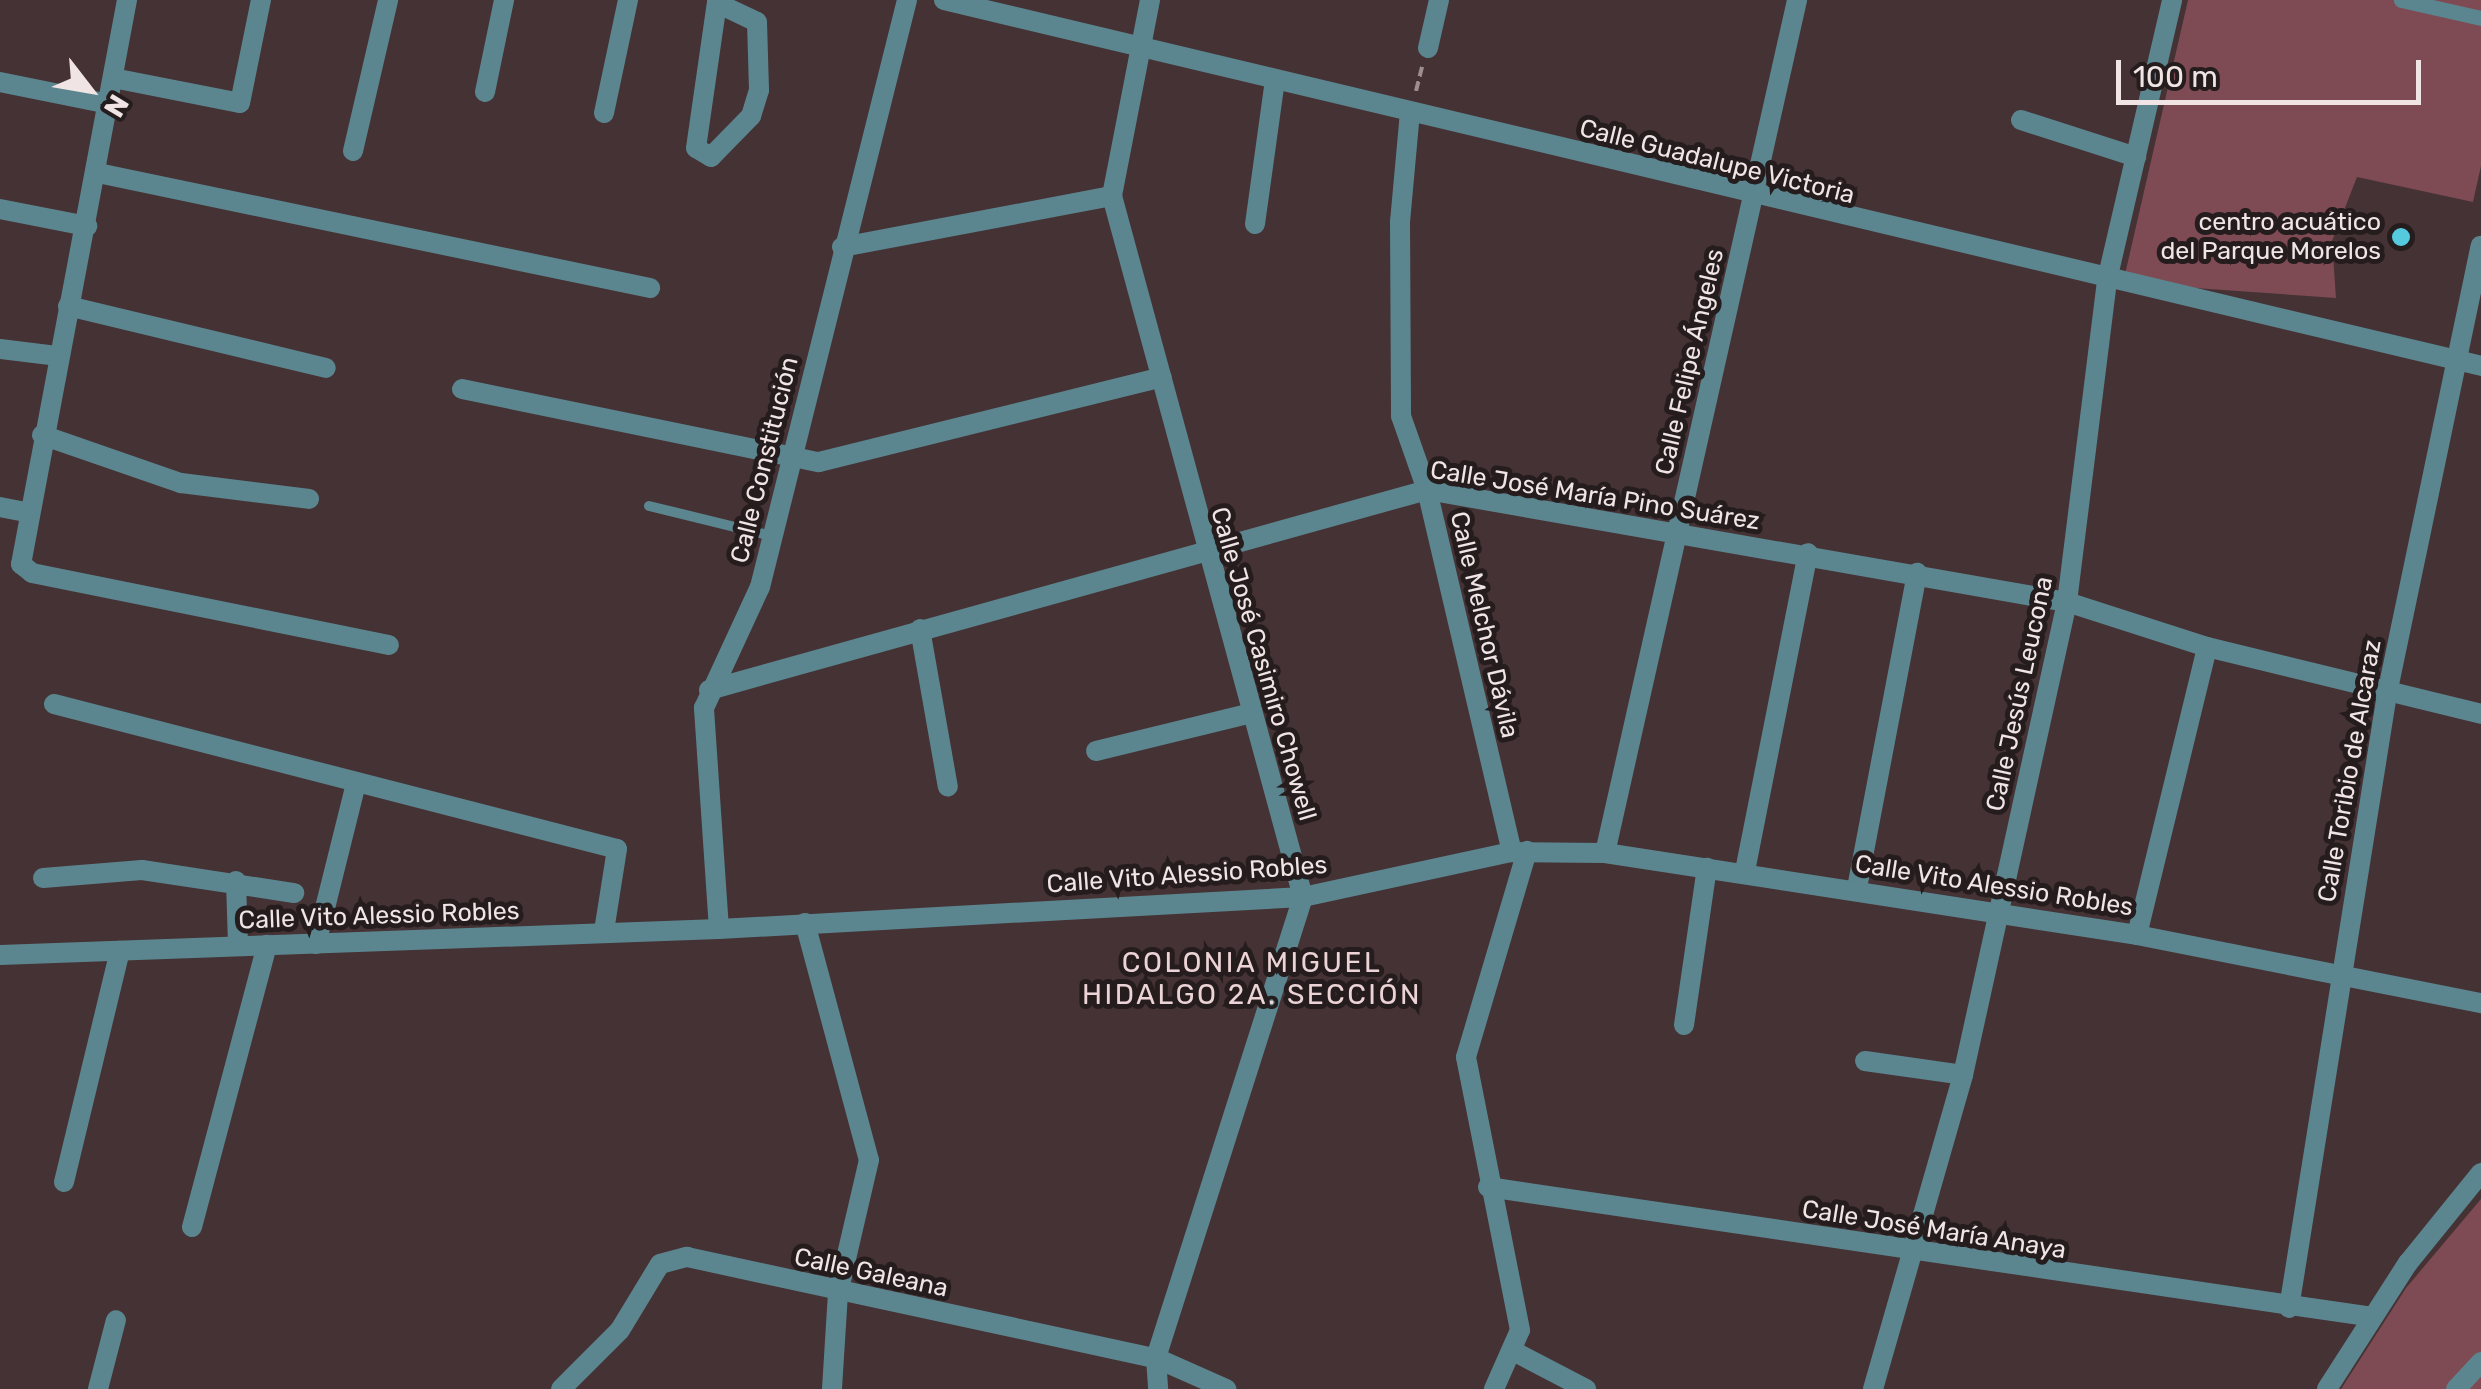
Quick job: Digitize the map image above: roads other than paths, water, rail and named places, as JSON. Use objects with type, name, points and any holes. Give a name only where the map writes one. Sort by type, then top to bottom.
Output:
[{"type":"street","points":[[127,0],[98,173],[18,552],[32,574],[389,645]]},
{"type":"street","points":[[114,78],[240,103],[261,0]]},
{"type":"street","points":[[352,151],[388,0]]},
{"type":"street","points":[[485,92],[504,0]]},
{"type":"street","points":[[604,113],[628,0]]},
{"type":"street","name":"Calle Constitución","points":[[709,690],[744,630],[772,536],[907,0]]},
{"type":"street","name":"Calle Guadalupe Victoria","points":[[944,0],[1139,44],[1752,198],[2481,366]]},
{"type":"street","name":"Calle José Casimiro Chowell","points":[[1150,0],[1112,196],[1248,714],[1303,897]]},
{"type":"street","points":[[1428,48],[1439,0]]},
{"type":"street","name":"Calle Felipe Ángeles","points":[[1605,853],[1797,0]]},
{"type":"street","name":"Calle Jesús Leucona","points":[[1873,1389],[1918,1253],[1963,1075],[2067,602],[2107,280],[2172,0]]},
{"type":"street","points":[[2401,0],[2481,18]]},
{"type":"street","points":[[717,1],[757,22],[759,90],[751,116],[710,156],[696,148],[717,1]]},
{"type":"street","points":[[1255,224],[1274,79]]},
{"type":"street","points":[[0,82],[109,104]]},
{"type":"street","name":"Calle Melchor Dávila","points":[[1410,112],[1400,221],[1401,416],[1427,490],[1519,852]]},
{"type":"street","points":[[2021,120],[2136,158]]},
{"type":"street","points":[[98,173],[650,288]]},
{"type":"street","points":[[842,247],[1112,196]]},
{"type":"street","points":[[0,209],[86,226]]},
{"type":"street","name":"Calle Toribio de Alcaraz","points":[[2288,1308],[2388,694],[2454,360],[2481,246]]},
{"type":"street","points":[[68,306],[326,368]]},
{"type":"street","points":[[0,349],[57,356]]},
{"type":"street","points":[[462,390],[827,461],[1162,377]]},
{"type":"street","points":[[42,435],[181,483],[309,499]]},
{"type":"street","name":"Calle José María Pino Suárez","points":[[709,690],[1427,490],[1676,537],[1808,554],[2067,602],[2207,647],[2481,714]]},
{"type":"street","points":[[0,507],[26,512]]},
{"type":"street","points":[[1745,871],[1808,554]]},
{"type":"street","points":[[1857,888],[1917,573]]},
{"type":"street","points":[[920,629],[948,787]]},
{"type":"street","points":[[2137,935],[2207,647]]},
{"type":"street","points":[[709,690],[719,929]]},
{"type":"street","points":[[54,704],[618,849],[604,931]]},
{"type":"street","points":[[1096,751],[1248,714]]},
{"type":"street","points":[[316,944],[356,783]]},
{"type":"street","points":[[1494,1389],[1516,1353],[1518,1310],[1488,1187],[1466,1058],[1519,852]]},
{"type":"street","name":"Calle Vito Alessio Robles","points":[[0,955],[719,929],[1303,897],[1519,852],[1605,853],[1857,888],[2137,935],[2481,1004]]},
{"type":"street","points":[[1684,1025],[1706,868]]},
{"type":"street","points":[[43,878],[142,870],[236,881],[294,893]]},
{"type":"street","points":[[236,881],[238,946]]},
{"type":"street","points":[[1158,1389],[1156,1358],[1303,897]]},
{"type":"street","points":[[806,923],[868,1160],[838,1293],[832,1389]]},
{"type":"street","points":[[192,1227],[268,946]]},
{"type":"street","points":[[64,1182],[120,951]]},
{"type":"street","points":[[1865,1061],[1963,1075]]},
{"type":"street","points":[[2327,1389],[2373,1317],[2481,1173]]},
{"type":"street","name":"Calle José María Anaya","points":[[1488,1187],[2288,1308],[2373,1317]]},
{"type":"street","name":"Calle Galeana","points":[[561,1389],[620,1330],[660,1264],[674,1257],[1156,1358],[1226,1389]]},
{"type":"street","points":[[98,1389],[116,1320]]},
{"type":"street","points":[[1516,1353],[1586,1389]]},
{"type":"street","points":[[2456,1389],[2481,1362]]},
{"type":"lane","points":[[649,506],[772,536]]},
{"type":"place","name":"centro acuático del Parque Morelos","points":[[2401,237]]},
{"type":"district","name":"COLONIA MIGUEL HIDALGO 2A. SECCIÓN","points":[[1252,979]]}]
